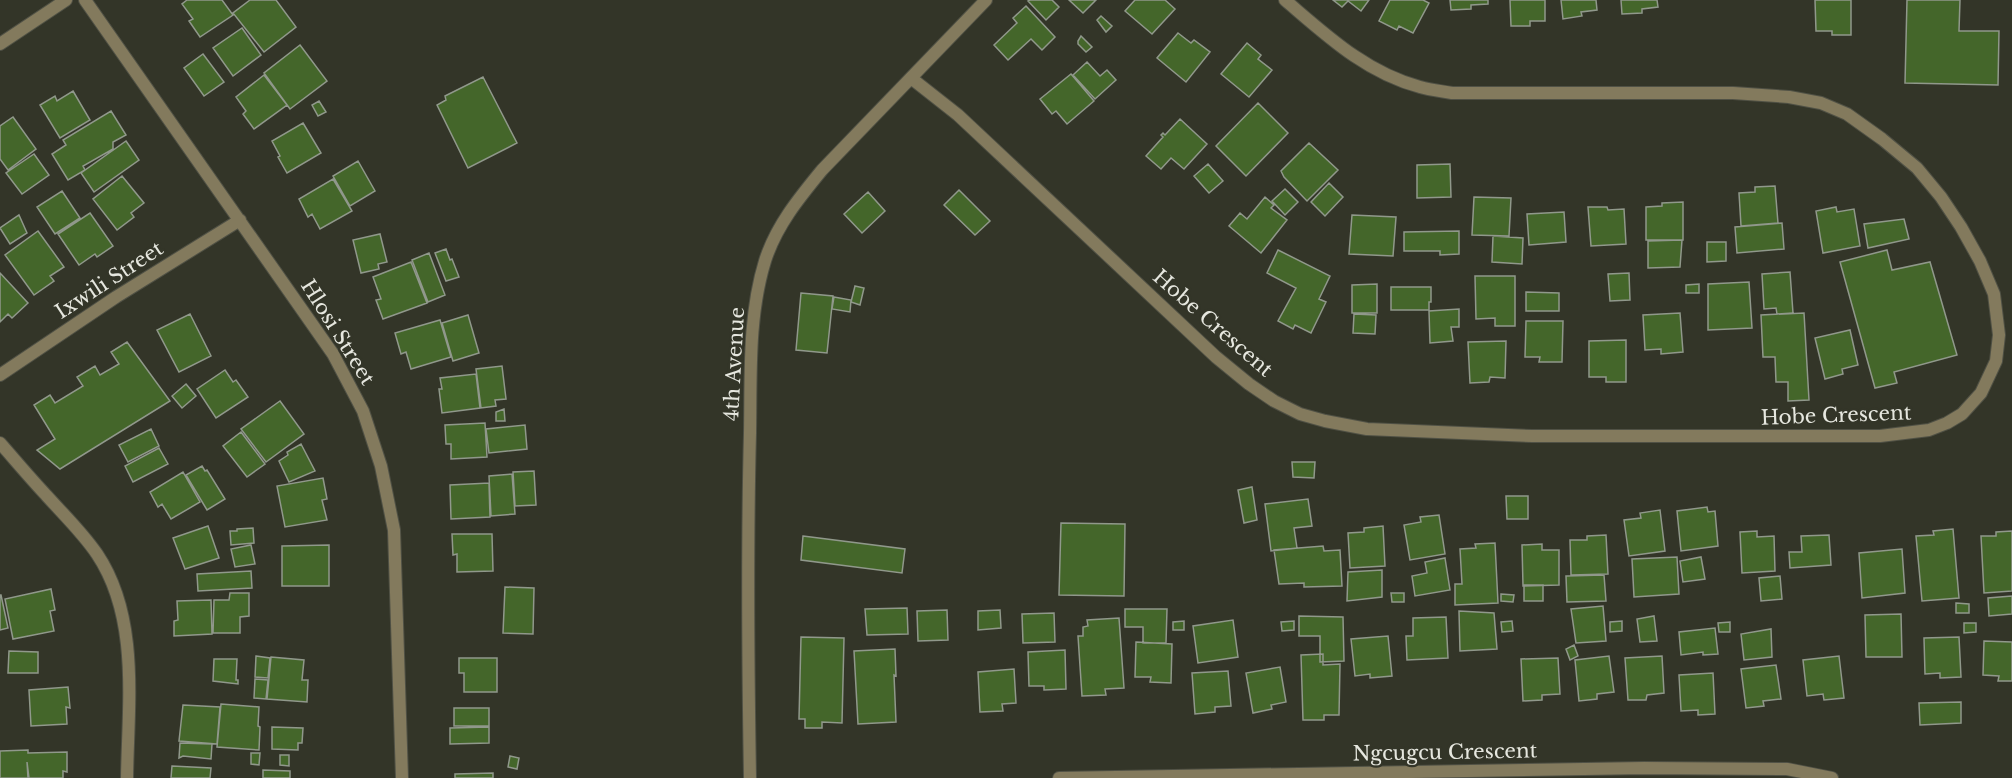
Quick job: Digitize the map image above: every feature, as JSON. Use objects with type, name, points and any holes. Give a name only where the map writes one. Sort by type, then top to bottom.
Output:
[{"type":"street","points":[[0,44],[66,0]]},
{"type":"street","name":"Hlosi Street","points":[[85,0],[333,354],[363,411],[381,465],[394,530],[402,778]]},
{"type":"street","name":"4th Avenue","points":[[750,778],[747,551],[753,329],[763,271],[778,229],[797,200],[822,170],[986,0]]},
{"type":"street","name":"Hobe Crescent","points":[[911,78],[957,114],[1225,363],[1274,401],[1300,414],[1325,422],[1367,429],[1532,436],[1880,436],[1929,430],[1947,423],[1962,414],[1981,393],[1996,361],[1999,334],[1994,294],[1980,261],[1941,197],[1917,168],[1847,114],[1821,103],[1789,97],[1733,93],[1452,93],[1419,87],[1363,63],[1334,42],[1285,0]]},
{"type":"street","name":"Ixwili Street","points":[[0,375],[116,297],[240,220]]},
{"type":"street","points":[[0,443],[80,531],[98,555],[116,595],[126,634],[127,778]]},
{"type":"street","name":"Ngcugcu Crescent","points":[[1059,778],[1644,768],[1787,769],[1832,778]]},
{"type":"building","points":[[187,0],[222,0],[233,15],[200,37],[189,21],[193,19],[182,4]]},
{"type":"building","points":[[250,0],[276,0],[296,27],[264,52],[233,13]]},
{"type":"building","points":[[1052,0],[1059,7],[1046,20],[1028,1]]},
{"type":"building","points":[[1069,0],[1096,0],[1083,13]]},
{"type":"building","points":[[1135,0],[1165,0],[1175,9],[1152,34],[1125,11]]},
{"type":"building","points":[[1333,0],[1369,0],[1361,11],[1348,1],[1342,7]]},
{"type":"building","points":[[1390,0],[1423,0],[1429,3],[1413,33],[1399,26],[1397,30],[1379,21]]},
{"type":"building","points":[[1450,0],[1488,0],[1488,4],[1471,5],[1471,9],[1451,10]]},
{"type":"building","points":[[1510,0],[1545,0],[1545,21],[1530,21],[1530,26],[1511,26]]},
{"type":"building","points":[[1561,0],[1596,0],[1597,10],[1581,12],[1582,16],[1563,19]]},
{"type":"building","points":[[1621,0],[1657,0],[1658,7],[1642,9],[1642,13],[1622,14]]},
{"type":"building","points":[[1815,0],[1851,0],[1851,35],[1832,35],[1832,31],[1816,31]]},
{"type":"building","points":[[1907,0],[1960,0],[1959,31],[1999,31],[1998,85],[1905,83]]},
{"type":"building","points":[[1026,6],[1055,37],[1042,50],[1031,39],[1008,60],[994,45],[1017,23],[1013,18]]},
{"type":"building","points":[[1101,16],[1112,26],[1106,32],[1097,20]]},
{"type":"building","points":[[242,28],[261,55],[233,76],[213,48]]},
{"type":"building","points":[[1178,33],[1191,43],[1194,40],[1210,52],[1186,82],[1157,58]]},
{"type":"building","points":[[1081,36],[1092,47],[1086,52],[1078,44]]},
{"type":"building","points":[[1247,43],[1261,55],[1258,59],[1272,70],[1249,97],[1221,74]]},
{"type":"building","points":[[300,45],[327,81],[290,109],[264,73]]},
{"type":"building","points":[[203,54],[224,82],[204,96],[184,68]]},
{"type":"building","points":[[1087,62],[1100,76],[1107,70],[1116,80],[1095,99],[1073,75]]},
{"type":"building","points":[[1071,74],[1094,101],[1067,124],[1056,111],[1052,114],[1040,99]]},
{"type":"building","points":[[264,75],[287,105],[254,129],[243,114],[246,111],[236,97]]},
{"type":"building","points":[[483,77],[517,143],[468,168],[437,105],[446,100],[445,96]]},
{"type":"building","points":[[73,91],[90,120],[60,138],[40,105],[55,96],[57,101]]},
{"type":"building","points":[[319,101],[326,112],[318,116],[312,105]]},
{"type":"building","points":[[1258,103],[1288,133],[1246,176],[1216,146]]},
{"type":"building","points":[[111,111],[126,135],[113,142],[113,149],[83,166],[85,170],[68,180],[52,154],[66,145],[63,140]]},
{"type":"building","points":[[13,117],[36,149],[8,170],[0,159],[0,126]]},
{"type":"building","points":[[1180,119],[1207,144],[1184,169],[1171,158],[1161,169],[1146,156],[1163,137],[1161,135],[1163,133],[1165,135]]},
{"type":"building","points":[[303,123],[321,153],[287,173],[272,141]]},
{"type":"building","points":[[126,141],[139,160],[94,192],[81,173]]},
{"type":"building","points":[[1309,143],[1338,170],[1307,201],[1281,171]]},
{"type":"building","points":[[34,154],[49,175],[22,194],[6,173]]},
{"type":"building","points":[[358,161],[375,191],[350,206],[333,176]]},
{"type":"building","points":[[1208,164],[1223,181],[1209,193],[1194,176]]},
{"type":"building","points":[[1450,164],[1451,197],[1417,198],[1417,165]]},
{"type":"building","points":[[122,176],[144,203],[131,213],[134,217],[117,230],[93,199]]},
{"type":"building","points":[[333,179],[352,211],[320,229],[312,214],[308,217],[299,199]]},
{"type":"building","points":[[1329,183],[1343,197],[1325,216],[1311,202]]},
{"type":"building","points":[[1775,186],[1778,223],[1741,226],[1739,193],[1755,192],[1755,187]]},
{"type":"building","points":[[1285,189],[1298,202],[1285,215],[1272,201]]},
{"type":"building","points":[[959,190],[990,221],[975,235],[944,205]]},
{"type":"building","points":[[62,191],[80,218],[55,234],[37,207]]},
{"type":"building","points":[[868,192],[885,211],[862,233],[844,214]]},
{"type":"building","points":[[1265,197],[1274,205],[1271,208],[1287,220],[1261,253],[1229,226],[1240,213],[1247,219]]},
{"type":"building","points":[[1474,197],[1511,198],[1509,236],[1472,235]]},
{"type":"building","points":[[1683,202],[1683,240],[1646,240],[1646,207],[1662,206],[1662,203]]},
{"type":"building","points":[[1588,207],[1607,207],[1608,210],[1624,209],[1626,244],[1591,246]]},
{"type":"building","points":[[1836,207],[1837,212],[1854,209],[1860,246],[1823,253],[1816,211]]},
{"type":"building","points":[[1564,212],[1566,242],[1529,245],[1527,214]]},
{"type":"building","points":[[90,213],[113,246],[79,265],[58,234]]},
{"type":"building","points":[[19,215],[27,233],[10,244],[0,228]]},
{"type":"building","points":[[1352,215],[1396,217],[1393,256],[1349,254]]},
{"type":"building","points":[[1904,219],[1909,239],[1868,248],[1864,224]]},
{"type":"building","points":[[1782,223],[1784,249],[1737,253],[1735,227]]},
{"type":"building","points":[[38,231],[64,267],[50,276],[54,281],[34,295],[5,255]]},
{"type":"building","points":[[1459,231],[1459,254],[1440,255],[1440,251],[1404,251],[1404,232]]},
{"type":"building","points":[[380,234],[387,262],[378,264],[379,269],[361,273],[353,240]]},
{"type":"building","points":[[1493,236],[1523,238],[1522,264],[1492,262]]},
{"type":"building","points":[[1682,240],[1680,267],[1648,268],[1648,241]]},
{"type":"building","points":[[1707,242],[1726,242],[1726,261],[1707,262]]},
{"type":"building","points":[[446,249],[459,277],[446,281],[435,253]]},
{"type":"building","points":[[1278,250],[1330,276],[1319,299],[1326,302],[1311,333],[1295,325],[1293,329],[1278,321],[1296,288],[1267,273]]},
{"type":"building","points":[[1887,250],[1892,270],[1930,262],[1957,355],[1894,372],[1897,383],[1875,388],[1840,262]]},
{"type":"building","points":[[429,253],[445,295],[428,302],[412,260]]},
{"type":"building","points":[[411,262],[427,303],[383,319],[376,300],[381,299],[373,277]]},
{"type":"building","points":[[1790,272],[1793,313],[1777,314],[1776,308],[1764,309],[1762,274]]},
{"type":"building","points":[[0,273],[28,303],[12,318],[8,314],[0,322]]},
{"type":"building","points":[[1629,273],[1630,300],[1610,301],[1608,274]]},
{"type":"building","points":[[1475,276],[1515,276],[1515,326],[1495,326],[1495,318],[1476,319]]},
{"type":"building","points":[[1749,282],[1752,328],[1708,330],[1708,284]]},
{"type":"building","points":[[1377,284],[1377,313],[1352,313],[1352,285]]},
{"type":"building","points":[[1699,284],[1699,293],[1686,293],[1686,285]]},
{"type":"building","points":[[855,286],[864,288],[860,305],[851,302]]},
{"type":"building","points":[[1391,287],[1431,287],[1429,310],[1391,310]]},
{"type":"building","points":[[1526,292],[1559,293],[1559,311],[1526,311]]},
{"type":"building","points":[[801,293],[833,296],[827,353],[796,350]]},
{"type":"building","points":[[834,297],[851,300],[850,312],[832,309]]},
{"type":"building","points":[[1459,309],[1459,327],[1451,327],[1453,341],[1430,343],[1429,311]]},
{"type":"building","points":[[1680,313],[1683,352],[1661,354],[1661,349],[1645,350],[1643,315]]},
{"type":"building","points":[[1804,313],[1809,400],[1788,401],[1788,382],[1776,382],[1775,357],[1763,357],[1761,315]]},
{"type":"building","points":[[190,314],[211,356],[179,372],[157,330]]},
{"type":"building","points":[[1354,314],[1376,315],[1375,334],[1353,333]]},
{"type":"building","points":[[468,315],[479,353],[453,361],[442,323]]},
{"type":"building","points":[[440,320],[451,357],[411,369],[406,352],[401,354],[395,333]]},
{"type":"building","points":[[1526,321],[1563,321],[1562,362],[1539,362],[1540,357],[1525,357]]},
{"type":"building","points":[[1850,330],[1858,365],[1842,369],[1843,374],[1825,379],[1815,338]]},
{"type":"building","points":[[1626,340],[1626,382],[1606,382],[1606,377],[1589,377],[1589,341]]},
{"type":"building","points":[[1506,341],[1505,378],[1490,377],[1489,382],[1470,383],[1468,342]]},
{"type":"building","points":[[127,342],[170,401],[60,469],[37,450],[55,439],[34,405],[50,395],[55,403],[83,386],[77,377],[95,366],[100,375],[119,364],[111,352]]},
{"type":"building","points":[[502,366],[506,399],[495,400],[496,406],[481,408],[476,369]]},
{"type":"building","points":[[225,370],[233,382],[236,380],[248,397],[216,418],[197,389]]},
{"type":"building","points":[[476,374],[480,408],[442,413],[440,378]]},
{"type":"building","points":[[186,384],[196,396],[182,408],[172,396]]},
{"type":"building","points":[[280,401],[304,434],[266,462],[241,429]]},
{"type":"building","points":[[504,409],[505,421],[496,421],[496,412]]},
{"type":"building","points":[[485,423],[487,457],[451,459],[451,444],[446,444],[445,425]]},
{"type":"building","points":[[525,425],[527,449],[489,453],[486,429]]},
{"type":"building","points":[[151,429],[159,446],[128,462],[119,445]]},
{"type":"building","points":[[241,432],[265,464],[247,477],[223,446]]},
{"type":"building","points":[[301,444],[315,471],[289,482],[279,461],[288,455],[287,452]]},
{"type":"building","points":[[159,448],[168,464],[133,482],[125,466]]},
{"type":"building","points":[[1292,462],[1315,462],[1314,478],[1293,477]]},
{"type":"building","points":[[202,466],[205,471],[207,470],[225,499],[207,510],[186,475]]},
{"type":"building","points":[[534,471],[536,505],[515,506],[513,472]]},
{"type":"building","points":[[183,472],[200,502],[171,519],[162,504],[158,507],[150,492]]},
{"type":"building","points":[[512,474],[515,514],[491,516],[489,476]]},
{"type":"building","points":[[323,478],[327,499],[322,500],[327,520],[285,527],[277,486]]},
{"type":"building","points":[[489,483],[490,517],[451,519],[450,485]]},
{"type":"building","points":[[1252,487],[1257,520],[1244,523],[1238,490]]},
{"type":"building","points":[[1506,496],[1528,496],[1528,519],[1507,519]]},
{"type":"building","points":[[1308,499],[1312,526],[1294,528],[1297,548],[1271,551],[1265,504]]},
{"type":"building","points":[[1707,507],[1708,512],[1715,511],[1718,546],[1681,551],[1677,511]]},
{"type":"building","points":[[1660,510],[1665,551],[1629,556],[1624,520],[1641,518],[1640,513]]},
{"type":"building","points":[[1439,515],[1445,554],[1410,560],[1404,525],[1421,522],[1420,517]]},
{"type":"building","points":[[1061,523],[1125,524],[1124,596],[1059,595]]},
{"type":"building","points":[[208,526],[219,558],[185,569],[173,538]]},
{"type":"building","points":[[1383,526],[1385,566],[1350,568],[1348,533],[1364,532],[1364,528]]},
{"type":"building","points":[[253,528],[254,543],[231,545],[230,531]]},
{"type":"building","points":[[1953,529],[1959,598],[1922,601],[1916,536],[1934,535],[1933,531]]},
{"type":"building","points":[[1757,531],[1757,537],[1774,536],[1775,571],[1742,573],[1740,532]]},
{"type":"building","points":[[2012,531],[2012,591],[1984,593],[1981,536],[1996,536],[1996,532]]},
{"type":"building","points":[[452,534],[492,534],[493,571],[457,572],[457,554],[453,555]]},
{"type":"building","points":[[1606,535],[1608,574],[1571,575],[1570,540],[1587,540],[1587,536]]},
{"type":"building","points":[[1829,535],[1831,565],[1790,568],[1789,552],[1802,552],[1801,536]]},
{"type":"building","points":[[803,536],[905,549],[902,573],[801,560]]},
{"type":"building","points":[[1495,543],[1498,603],[1455,605],[1455,584],[1462,584],[1460,549],[1476,548],[1475,544]]},
{"type":"building","points":[[1542,544],[1542,550],[1559,550],[1559,585],[1523,586],[1522,545]]},
{"type":"building","points":[[251,545],[255,564],[235,567],[231,549]]},
{"type":"building","points":[[329,545],[329,586],[282,586],[282,546]]},
{"type":"building","points":[[1323,546],[1324,551],[1340,550],[1342,586],[1304,587],[1304,583],[1279,584],[1274,550]]},
{"type":"building","points":[[1902,549],[1905,593],[1862,598],[1859,553]]},
{"type":"building","points":[[1677,557],[1679,594],[1634,597],[1632,559]]},
{"type":"building","points":[[1701,557],[1705,579],[1683,582],[1680,561]]},
{"type":"building","points":[[1445,558],[1450,590],[1415,596],[1412,576],[1427,573],[1425,562]]},
{"type":"building","points":[[1382,570],[1382,597],[1347,601],[1348,572]]},
{"type":"building","points":[[251,571],[252,588],[198,591],[197,574]]},
{"type":"building","points":[[1604,575],[1606,601],[1567,602],[1566,576]]},
{"type":"building","points":[[1780,576],[1782,599],[1761,601],[1759,578]]},
{"type":"building","points":[[1524,585],[1543,585],[1543,601],[1524,601]]},
{"type":"building","points":[[505,587],[534,588],[533,634],[503,633]]},
{"type":"building","points":[[51,589],[55,610],[50,611],[54,631],[13,639],[5,599]]},
{"type":"building","points":[[230,593],[249,593],[249,616],[240,617],[240,633],[213,633],[214,600],[229,600]]},
{"type":"building","points":[[1391,593],[1404,593],[1404,602],[1392,602]]},
{"type":"building","points":[[1501,594],[1514,595],[1513,602],[1501,601]]},
{"type":"building","points":[[0,595],[8,628],[0,630]]},
{"type":"building","points":[[2012,596],[2012,614],[1989,616],[1988,598]]},
{"type":"building","points":[[211,600],[212,634],[174,636],[174,621],[178,620],[177,601]]},
{"type":"building","points":[[1956,603],[1969,604],[1969,613],[1956,613]]},
{"type":"building","points":[[1603,606],[1606,641],[1576,643],[1571,609]]},
{"type":"building","points":[[907,608],[908,634],[867,635],[865,609]]},
{"type":"building","points":[[1125,609],[1167,609],[1166,643],[1143,643],[1143,627],[1125,627]]},
{"type":"building","points":[[947,610],[948,640],[918,641],[917,611]]},
{"type":"building","points":[[1000,610],[1001,628],[978,630],[978,611]]},
{"type":"building","points":[[1459,611],[1494,613],[1497,649],[1460,651]]},
{"type":"building","points":[[1054,613],[1055,642],[1023,643],[1022,614]]},
{"type":"building","points":[[1901,614],[1902,657],[1866,657],[1865,615]]},
{"type":"building","points":[[1299,616],[1343,617],[1344,661],[1320,662],[1320,636],[1299,636]]},
{"type":"building","points":[[1654,616],[1657,641],[1640,642],[1637,619]]},
{"type":"building","points":[[1446,617],[1448,658],[1407,660],[1406,636],[1413,636],[1413,618]]},
{"type":"building","points":[[1119,618],[1124,688],[1105,689],[1106,695],[1082,696],[1078,636],[1083,636],[1083,627],[1088,626],[1087,620]]},
{"type":"building","points":[[1233,620],[1238,657],[1198,663],[1193,626]]},
{"type":"building","points":[[1184,621],[1184,630],[1173,630],[1173,622]]},
{"type":"building","points":[[1294,621],[1294,630],[1282,631],[1281,622]]},
{"type":"building","points":[[1512,621],[1513,631],[1502,632],[1501,622]]},
{"type":"building","points":[[1622,621],[1622,631],[1610,632],[1610,622]]},
{"type":"building","points":[[1730,622],[1730,632],[1719,632],[1718,623]]},
{"type":"building","points":[[1964,623],[1976,623],[1976,632],[1964,633]]},
{"type":"building","points":[[1715,628],[1718,654],[1703,655],[1703,652],[1681,655],[1679,632]]},
{"type":"building","points":[[1771,629],[1772,657],[1744,660],[1741,634]]},
{"type":"building","points":[[1388,636],[1392,676],[1370,678],[1370,674],[1355,676],[1351,639]]},
{"type":"building","points":[[801,637],[844,638],[842,723],[822,722],[822,728],[805,728],[805,719],[799,719]]},
{"type":"building","points":[[1959,637],[1961,677],[1940,678],[1940,673],[1925,674],[1924,638]]},
{"type":"building","points":[[1984,641],[2012,642],[2012,681],[1998,681],[1999,676],[1983,675]]},
{"type":"building","points":[[1136,642],[1172,644],[1171,683],[1150,682],[1151,677],[1135,677]]},
{"type":"building","points":[[1574,645],[1578,656],[1570,660],[1566,649]]},
{"type":"building","points":[[895,649],[896,722],[858,724],[854,651]]},
{"type":"building","points":[[1065,650],[1066,689],[1044,690],[1044,686],[1029,686],[1028,652]]},
{"type":"building","points":[[9,651],[38,652],[38,673],[8,673]]},
{"type":"building","points":[[1323,654],[1323,665],[1340,664],[1339,715],[1324,715],[1324,720],[1303,720],[1301,655]]},
{"type":"building","points":[[256,656],[270,658],[268,678],[255,677]]},
{"type":"building","points":[[1609,656],[1614,692],[1597,694],[1597,699],[1579,701],[1575,660]]},
{"type":"building","points":[[1662,656],[1664,693],[1647,695],[1646,700],[1628,700],[1625,658]]},
{"type":"building","points":[[1839,656],[1844,698],[1824,700],[1823,694],[1807,696],[1803,660]]},
{"type":"building","points":[[271,657],[304,660],[302,680],[308,680],[307,702],[267,699]]},
{"type":"building","points":[[459,658],[497,658],[497,692],[464,692],[464,673],[459,673]]},
{"type":"building","points":[[1558,658],[1560,694],[1542,695],[1542,700],[1523,701],[1521,659]]},
{"type":"building","points":[[214,659],[237,659],[236,680],[238,684],[213,681]]},
{"type":"building","points":[[1776,665],[1781,699],[1763,701],[1764,706],[1746,708],[1741,669]]},
{"type":"building","points":[[1280,667],[1286,702],[1271,705],[1272,709],[1253,713],[1246,673]]},
{"type":"building","points":[[1014,669],[1016,703],[1002,704],[1003,711],[980,712],[978,672]]},
{"type":"building","points":[[1228,671],[1231,706],[1215,707],[1215,712],[1195,714],[1192,673]]},
{"type":"building","points":[[1713,673],[1715,714],[1698,715],[1698,710],[1681,711],[1679,675]]},
{"type":"building","points":[[255,679],[268,680],[266,699],[254,698]]},
{"type":"building","points":[[68,687],[70,708],[66,707],[67,724],[31,726],[29,690]]},
{"type":"building","points":[[1961,702],[1961,723],[1920,725],[1919,703]]},
{"type":"building","points":[[221,704],[259,707],[259,750],[217,747]]},
{"type":"building","points":[[183,705],[220,707],[217,744],[179,741]]},
{"type":"building","points":[[454,708],[489,708],[489,726],[454,726]]},
{"type":"building","points":[[272,727],[303,728],[302,743],[298,743],[298,750],[272,749]]},
{"type":"building","points":[[489,727],[489,743],[450,744],[450,728]]},
{"type":"building","points":[[180,743],[212,744],[211,759],[183,756],[179,758]]},
{"type":"building","points":[[28,750],[28,753],[67,752],[67,772],[63,771],[63,778],[29,778],[27,762],[28,778],[0,778],[0,751]]},
{"type":"building","points":[[251,753],[260,753],[259,765],[251,764]]},
{"type":"building","points":[[280,755],[289,755],[289,766],[280,765]]},
{"type":"building","points":[[510,756],[519,758],[517,769],[508,767]]},
{"type":"building","points":[[172,766],[211,768],[210,778],[171,778]]},
{"type":"building","points":[[263,770],[290,771],[290,778],[263,778]]},
{"type":"building","points":[[493,773],[493,778],[455,778],[455,774]]}]
